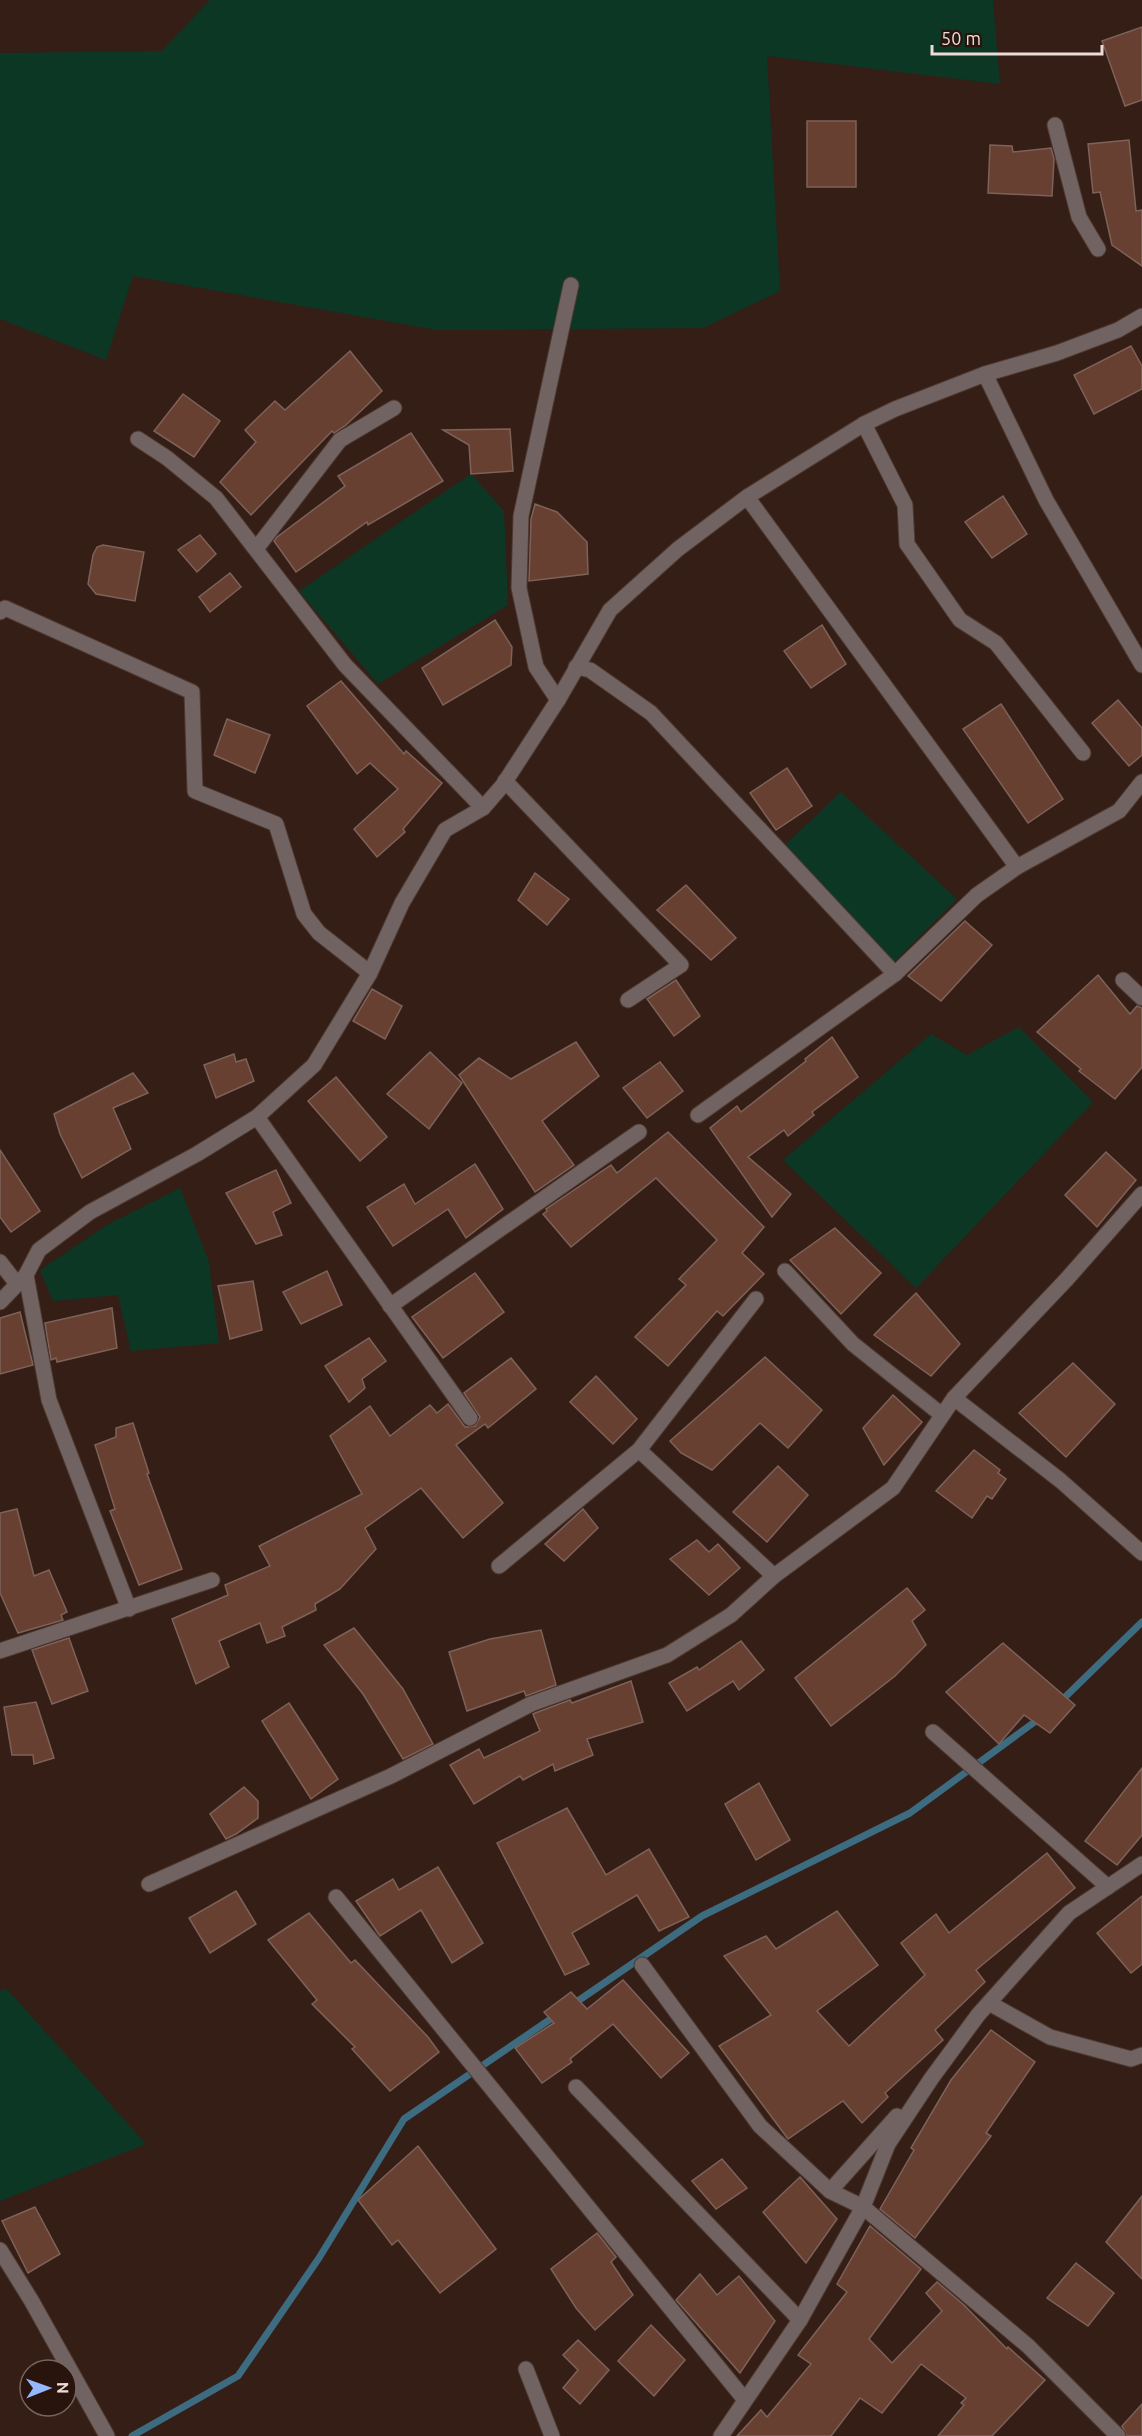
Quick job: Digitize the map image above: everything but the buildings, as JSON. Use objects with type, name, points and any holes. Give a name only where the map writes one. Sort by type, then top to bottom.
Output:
[{"type":"street","points":[[1055,125],[1079,217],[1098,249]]},
{"type":"street","points":[[558,700],[536,667],[519,588],[521,516],[571,285]]},
{"type":"street","points":[[0,1302],[22,1279],[39,1250],[90,1212],[197,1154],[257,1116],[314,1065],[370,973],[402,903],[445,830],[483,808],[505,781],[558,700],[610,610],[678,549],[747,497],[864,424],[985,374],[1057,353],[1118,330],[1142,316]]},
{"type":"street","points":[[985,374],[1046,500],[1142,665]]},
{"type":"street","points":[[256,549],[340,440],[394,408]]},
{"type":"street","points":[[864,424],[904,505],[908,544],[960,620],[996,643],[1083,753]]},
{"type":"street","points":[[138,439],[167,458],[216,498],[345,665],[483,808]]},
{"type":"street","points":[[747,497],[1017,867]]},
{"type":"street","points":[[0,612],[5,608],[192,692],[195,791],[276,824],[304,914],[319,933],[370,973]]},
{"type":"street","points":[[576,667],[590,670],[651,713],[895,974]]},
{"type":"street","points":[[505,781],[681,965],[628,1000]]},
{"type":"street","points":[[698,1115],[895,974],[977,895],[1017,867],[1119,811],[1142,782]]},
{"type":"street","points":[[1123,980],[1142,998]]},
{"type":"street","points":[[257,1116],[470,1418]]},
{"type":"street","points":[[390,1306],[639,1132]]},
{"type":"street","points":[[149,1884],[391,1776],[531,1704],[667,1655],[731,1615],[774,1575],[893,1488],[954,1398],[1066,1280],[1142,1194]]},
{"type":"street","points":[[0,1262],[22,1279],[49,1400],[129,1609]]},
{"type":"street","points":[[785,1271],[853,1344],[942,1415]]},
{"type":"street","points":[[499,1566],[639,1450],[756,1299]]},
{"type":"street","points":[[954,1398],[1061,1481],[1142,1553]]},
{"type":"street","points":[[639,1450],[774,1575]]},
{"type":"street","points":[[0,1652],[212,1580]]},
{"type":"street","points":[[933,1732],[1108,1887]]},
{"type":"street","points":[[721,2436],[800,2320],[863,2207],[888,2144],[931,2079],[989,2003],[1069,1913],[1142,1864]]},
{"type":"street","points":[[336,1897],[745,2400]]},
{"type":"street","points":[[642,1965],[760,2126],[830,2191],[863,2207],[1028,2346],[1118,2436]]},
{"type":"street","points":[[989,2003],[1050,2037],[1131,2059],[1142,2055]]},
{"type":"street","points":[[830,2191],[931,2079]]},
{"type":"street","points":[[576,2087],[800,2320]]},
{"type":"street","points":[[0,2250],[31,2300],[107,2436]]},
{"type":"street","points":[[526,2369],[552,2436]]},
{"type":"green space","points":[[210,0],[993,0],[1000,84],[767,56],[780,291],[703,328],[437,330],[133,276],[106,360],[0,319],[0,53],[162,51]]},
{"type":"green space","points":[[471,474],[504,511],[508,605],[378,684],[299,591]]},
{"type":"green space","points":[[841,792],[957,899],[894,962],[785,845]]},
{"type":"green space","points":[[1019,1027],[1093,1102],[916,1288],[783,1160],[931,1034],[967,1055]]},
{"type":"green space","points":[[180,1188],[209,1262],[219,1343],[131,1351],[118,1295],[53,1301],[40,1270],[107,1225]]},
{"type":"green space","points":[[6,1988],[146,2144],[0,2201],[0,1991]]},
{"type":"waterway","points":[[1060,1702],[1142,1622]]},
{"type":"waterway","points":[[572,2005],[702,1916],[910,1813],[1040,1718]]},
{"type":"waterway","points":[[132,2436],[238,2376],[319,2258],[404,2119],[558,2014]]}]
